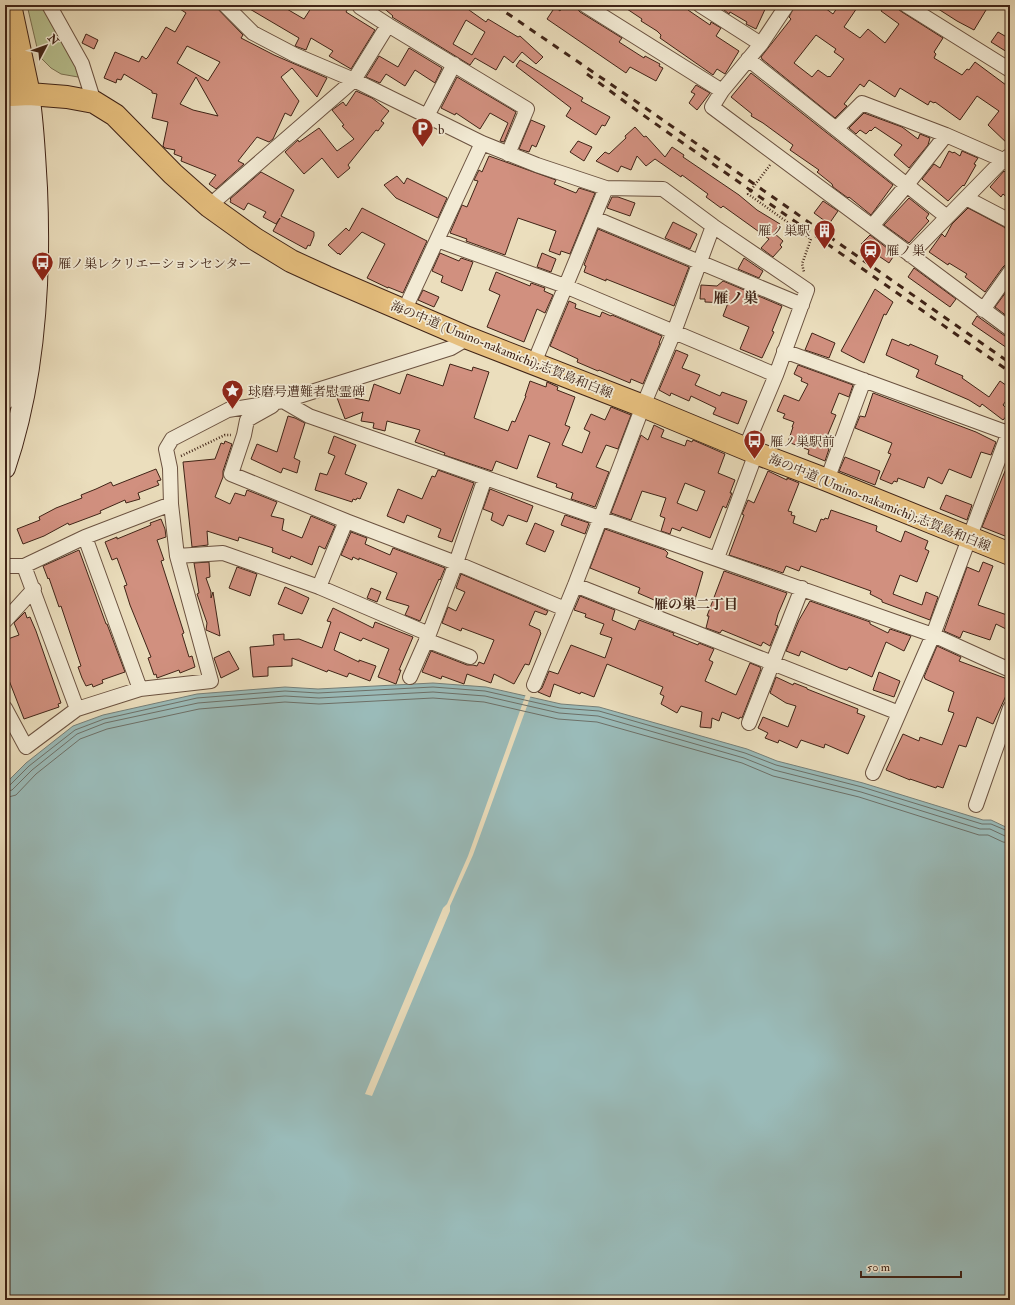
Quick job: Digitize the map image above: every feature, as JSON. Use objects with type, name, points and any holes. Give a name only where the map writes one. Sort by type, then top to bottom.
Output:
[{"type":"main road","points":[[10,5],[20,95]]},
{"type":"main road","points":[[5,69],[20,95]]},
{"type":"main road","name":"海の中道 (Umino-nakamichi);志賀島和白線","points":[[20,95],[67,97],[94,102],[115,116],[172,174],[209,206],[255,239],[291,260],[340,283],[468,338],[643,406],[750,451],[827,480],[1010,554]]},
{"type":"street","points":[[49,5],[82,64],[94,102]]},
{"type":"street","points":[[359,5],[388,25],[527,108],[508,154]]},
{"type":"street","points":[[585,5],[722,91]]},
{"type":"street","points":[[700,5],[761,44]]},
{"type":"street","points":[[787,5],[761,44],[722,91],[712,107],[1010,329]]},
{"type":"street","points":[[906,5],[1010,70]]},
{"type":"street","points":[[229,6],[254,33],[295,55],[354,80],[482,143],[508,154],[537,166],[606,188],[663,189],[713,226],[807,290],[784,351],[750,451],[717,558]]},
{"type":"street","points":[[209,206],[354,80],[388,25]]},
{"type":"street","points":[[748,59],[906,186],[947,217]]},
{"type":"street","points":[[427,116],[454,64]]},
{"type":"street","points":[[5,399],[17,313],[20,230],[20,95]]},
{"type":"street","points":[[5,468],[13,445],[24,393],[35,318],[39,233],[34,140],[20,95]]},
{"type":"street","points":[[836,129],[862,103],[1007,160],[966,198],[910,255]]},
{"type":"street","points":[[872,226],[946,135]]},
{"type":"street","points":[[404,310],[482,143]]},
{"type":"street","points":[[534,364],[606,188]]},
{"type":"street","points":[[966,198],[1010,221]]},
{"type":"street","points":[[594,218],[802,305]]},
{"type":"street","points":[[534,685],[575,585],[643,406],[674,332],[713,226]]},
{"type":"street","points":[[437,240],[565,286],[776,375]]},
{"type":"street","points":[[983,310],[1010,272]]},
{"type":"street","points":[[5,708],[26,747],[77,709],[140,690],[211,681],[177,556],[171,504],[170,468],[166,449],[172,439],[228,410],[283,401],[452,348],[468,338]]},
{"type":"street","points":[[784,351],[1009,431],[933,635],[898,713],[874,773]]},
{"type":"street","points":[[827,480],[864,380]]},
{"type":"street","points":[[283,401],[247,420],[244,435],[231,474],[346,521],[456,563],[565,609]]},
{"type":"street","points":[[283,401],[309,416],[933,635],[1010,670]]},
{"type":"street","points":[[410,677],[456,563],[485,478]]},
{"type":"street","points":[[5,566],[24,566],[84,537],[171,504]]},
{"type":"street","points":[[319,587],[346,521]]},
{"type":"street","points":[[84,537],[140,690]]},
{"type":"street","points":[[177,556],[223,553],[319,587],[470,657]]},
{"type":"street","points":[[24,566],[34,589],[77,709]]},
{"type":"street","points":[[575,585],[898,713]]},
{"type":"street","points":[[749,723],[802,588]]},
{"type":"street","points":[[5,621],[34,589]]},
{"type":"street","points":[[976,805],[1010,708]]},
{"type":"path","points":[[777,155],[748,194],[811,239],[802,264],[807,290]]},
{"type":"path","points":[[168,462],[225,435],[244,435]]},
{"type":"green space","points":[[27,5],[43,5],[82,76],[78,77],[61,74],[51,68],[39,56]]},
{"type":"water","points":[[433,683],[486,687],[561,704],[599,707],[747,749],[777,761],[863,783],[983,820],[991,820],[1010,829],[1010,1300],[5,1300],[5,784],[26,763],[73,726],[103,715],[197,694],[285,687],[318,689]]},
{"type":"pier","points":[[526,694],[531,695],[473,855],[450,906],[450,911],[372,1096],[365,1094],[443,908],[447,904],[468,856]]},
{"type":"building","points":[[174,5],[214,5],[243,35],[241,38],[274,55],[327,78],[317,97],[292,68],[281,77],[299,101],[291,116],[285,113],[273,139],[269,142],[257,137],[238,161],[244,164],[216,189],[209,184],[216,175],[181,161],[182,157],[174,154],[175,150],[165,148],[163,146],[168,122],[152,118],[157,94],[152,93],[152,91],[124,74],[121,80],[117,79],[116,83],[104,78],[115,52],[139,62],[142,56],[146,59],[166,27],[175,32],[186,13]],"holes":[[[187,46],[220,62],[208,81],[177,63]],[[196,77],[218,116],[193,110],[180,104]]]},
{"type":"building","points":[[243,5],[280,5],[304,19],[313,5],[350,5],[346,12],[375,30],[351,69],[329,56],[333,51],[311,38],[306,50],[295,46],[299,38]]},
{"type":"building","points":[[380,5],[462,5],[486,22],[488,19],[518,37],[520,36],[543,57],[536,64],[522,52],[513,63],[504,56],[496,70],[475,58],[470,65],[392,17],[393,16]],"holes":[[[466,20],[485,32],[472,55],[453,44]]]},
{"type":"building","points":[[564,5],[574,5],[580,12],[622,38],[619,42],[644,58],[645,56],[660,64],[659,66],[663,68],[656,81],[630,67],[626,73],[547,19],[555,7],[560,11]]},
{"type":"building","points":[[621,5],[691,5],[688,10],[710,25],[711,22],[721,28],[716,36],[739,51],[725,74],[717,69],[713,75],[660,38],[661,35],[657,31],[641,21],[642,19]]},
{"type":"building","points":[[718,5],[767,5],[756,29],[746,24],[747,22],[730,12],[729,14]]},
{"type":"building","points":[[795,5],[821,5],[833,14],[839,5],[859,5],[844,27],[860,38],[868,29],[885,43],[899,24],[881,11],[885,5],[892,5],[943,38],[934,52],[936,54],[934,58],[962,75],[967,69],[969,70],[975,62],[1010,88],[1010,146],[988,125],[999,111],[977,96],[960,120],[935,102],[930,101],[928,105],[900,88],[895,97],[869,80],[864,87],[860,84],[844,104],[847,106],[835,118],[761,57],[791,19],[789,17]],"holes":[[[816,35],[836,49],[834,52],[844,59],[830,77],[818,70],[812,77],[794,63]]]},
{"type":"building","points":[[932,5],[989,5],[974,30]]},
{"type":"building","points":[[998,32],[1010,39],[1010,46],[1007,52],[991,42]]},
{"type":"building","points":[[86,34],[98,40],[94,49],[82,43]]},
{"type":"building","points":[[409,48],[442,68],[435,83],[415,70],[405,86],[386,74],[380,83],[366,77],[379,56],[398,67]]},
{"type":"building","points":[[520,60],[583,98],[581,101],[610,117],[605,126],[602,125],[596,135],[566,116],[571,108],[516,66]]},
{"type":"building","points":[[751,73],[893,185],[871,215],[849,197],[848,198],[833,187],[832,184],[817,172],[819,170],[790,150],[793,145],[751,116],[752,114],[731,97]]},
{"type":"building","points":[[457,77],[516,112],[504,142],[500,141],[508,123],[490,113],[480,129],[456,113],[455,115],[441,108]]},
{"type":"building","points":[[696,85],[710,93],[697,110],[689,103],[695,94],[691,92]]},
{"type":"building","points":[[356,91],[372,98],[389,111],[381,121],[384,123],[378,131],[376,130],[348,165],[350,168],[338,178],[322,158],[304,174],[285,152],[298,140],[299,142],[319,128],[337,151],[354,139],[342,126],[344,125],[332,110],[343,102],[346,106]]},
{"type":"building","points":[[864,113],[902,127],[918,139],[920,134],[930,138],[928,145],[909,168],[894,155],[902,145],[875,127],[866,134],[860,130],[856,134],[849,128]]},
{"type":"building","points":[[531,120],[545,126],[536,147],[532,145],[529,152],[519,149]]},
{"type":"building","points":[[635,127],[644,137],[646,136],[665,157],[672,147],[684,155],[683,157],[739,195],[757,210],[780,224],[773,234],[774,233],[783,241],[780,245],[782,247],[773,257],[761,248],[769,239],[723,206],[721,208],[706,197],[708,194],[682,175],[681,177],[655,159],[646,166],[637,156],[631,170],[621,166],[618,172],[596,161],[605,152],[609,154]]},
{"type":"building","points":[[578,141],[592,147],[584,161],[570,152]]},
{"type":"building","points":[[949,151],[960,156],[962,151],[978,158],[974,164],[976,165],[964,186],[963,185],[948,201],[922,179],[934,164],[940,168]]},
{"type":"building","points":[[489,156],[556,180],[554,184],[576,193],[579,188],[595,193],[570,254],[561,251],[560,255],[549,251],[556,231],[518,218],[505,255],[466,241],[467,239],[450,233],[462,205],[467,207],[478,181],[474,180],[479,170],[482,172]]},
{"type":"building","points":[[1004,171],[1010,177],[1010,200],[1003,194],[1001,197],[990,187]]},
{"type":"building","points":[[261,172],[294,190],[281,216],[314,232],[310,246],[308,245],[306,249],[273,231],[280,218],[276,224],[263,217],[266,212],[248,203],[244,210],[230,202],[230,199]]},
{"type":"building","points":[[397,176],[404,184],[407,178],[447,198],[438,218],[396,198],[384,185]]},
{"type":"building","points":[[612,197],[618,197],[635,203],[630,216],[607,208]]},
{"type":"building","points":[[909,198],[929,214],[926,218],[929,221],[909,243],[884,225]]},
{"type":"building","points":[[823,201],[838,211],[829,224],[814,213]]},
{"type":"building","points":[[362,208],[427,241],[403,293],[367,278],[385,244],[362,232],[340,255],[328,245],[346,228],[349,231]]},
{"type":"building","points":[[968,208],[1004,227],[1010,234],[1010,260],[1003,267],[985,292],[965,277],[967,274],[949,263],[948,265],[929,252],[942,234],[945,237],[952,224]]},
{"type":"building","points":[[673,222],[697,234],[690,249],[665,238]]},
{"type":"building","points":[[598,229],[689,267],[674,306],[606,279],[606,281],[584,272],[586,266],[584,265]]},
{"type":"building","points":[[870,235],[895,254],[889,263],[861,244]]},
{"type":"building","points":[[440,253],[459,261],[461,258],[473,262],[462,291],[441,282],[443,276],[432,271]]},
{"type":"building","points":[[542,253],[556,259],[551,272],[537,267]]},
{"type":"building","points":[[744,258],[763,271],[759,278],[738,269]]},
{"type":"building","points":[[914,268],[956,299],[950,307],[908,277]]},
{"type":"building","points":[[496,272],[530,286],[531,283],[545,288],[544,291],[553,295],[545,313],[537,309],[524,342],[487,327],[500,295],[489,290]]},
{"type":"building","points":[[723,281],[782,306],[772,331],[774,332],[762,358],[740,349],[749,327],[723,316],[728,303],[705,302],[705,299],[700,299],[701,285],[717,286]]},
{"type":"building","points":[[875,289],[893,302],[886,315],[884,314],[864,363],[841,351]]},
{"type":"building","points":[[423,290],[439,297],[434,307],[418,300]]},
{"type":"building","points":[[1006,292],[1010,295],[1010,315],[1008,317],[995,307]]},
{"type":"building","points":[[569,301],[576,304],[575,308],[600,317],[602,312],[611,316],[612,315],[662,336],[643,384],[631,379],[630,383],[599,370],[598,371],[577,362],[578,359],[550,346]]},
{"type":"building","points":[[977,316],[1005,336],[1010,337],[1010,350],[972,324]]},
{"type":"building","points":[[812,333],[835,343],[829,358],[805,350]]},
{"type":"building","points":[[892,339],[909,346],[910,344],[938,356],[935,364],[963,376],[962,378],[989,397],[1000,381],[1010,388],[1010,395],[1003,405],[1010,412],[1003,420],[982,404],[980,407],[969,400],[916,377],[919,370],[886,355]]},
{"type":"building","points":[[676,350],[688,355],[682,368],[700,375],[695,385],[720,396],[722,392],[747,401],[738,424],[713,414],[716,408],[691,396],[689,401],[671,393],[670,396],[659,390]]},
{"type":"building","points":[[450,364],[472,371],[473,367],[489,372],[474,418],[508,431],[512,421],[515,422],[526,396],[530,381],[546,387],[547,382],[558,387],[557,390],[575,397],[565,425],[570,427],[562,445],[582,453],[590,432],[584,429],[591,414],[605,420],[611,407],[631,415],[618,449],[606,445],[596,467],[609,472],[595,507],[571,499],[573,493],[556,487],[557,484],[537,477],[550,443],[529,435],[517,469],[496,461],[492,471],[444,455],[445,453],[415,442],[420,430],[387,421],[385,431],[373,428],[374,423],[361,421],[363,412],[345,419],[336,395],[351,389],[354,398],[369,401],[374,384],[400,394],[407,374],[443,386]]},
{"type":"building","points":[[798,365],[853,385],[849,397],[839,393],[831,413],[836,415],[823,446],[829,449],[825,461],[808,454],[809,450],[788,442],[794,422],[783,418],[785,414],[777,411],[784,395],[799,401],[808,384],[801,381],[802,378],[794,374]]},
{"type":"building","points":[[873,393],[976,432],[996,442],[991,455],[981,452],[971,478],[949,469],[942,484],[928,477],[924,488],[898,478],[897,482],[894,481],[892,484],[880,479],[891,454],[888,453],[892,443],[855,428],[860,416],[865,417]]},
{"type":"building","points":[[288,416],[305,423],[294,458],[300,461],[297,473],[283,468],[281,473],[251,459],[257,444],[277,452]]},
{"type":"building","points":[[654,425],[664,430],[661,437],[685,446],[687,440],[692,442],[693,440],[725,454],[718,473],[735,480],[726,508],[723,506],[710,538],[682,527],[680,531],[672,528],[670,534],[661,531],[665,518],[660,516],[666,498],[642,491],[631,520],[611,513],[641,435],[648,440]],"holes":[[[685,483],[705,491],[697,511],[677,503]]]},
{"type":"building","points":[[334,436],[356,445],[345,474],[367,483],[360,499],[353,499],[352,502],[315,490],[320,473],[327,475],[335,456],[328,453]]},
{"type":"building","points":[[225,441],[232,444],[223,471],[223,477],[215,497],[230,504],[235,493],[245,496],[247,490],[277,502],[271,516],[284,519],[282,530],[302,538],[311,516],[335,526],[325,549],[319,546],[312,565],[291,556],[290,559],[272,552],[273,548],[239,537],[238,541],[207,531],[208,545],[192,547],[183,462],[215,459],[221,443],[224,444]]},
{"type":"building","points":[[845,457],[880,471],[875,485],[839,471]]},
{"type":"building","points":[[1010,459],[1010,538],[982,527]]},
{"type":"building","points":[[156,469],[161,480],[157,481],[159,485],[138,493],[140,499],[126,503],[125,500],[100,511],[101,513],[69,525],[68,523],[44,536],[23,544],[17,529],[40,520],[39,517],[56,508],[82,498],[81,495],[111,482],[113,486]]},
{"type":"building","points":[[438,470],[474,483],[452,542],[438,537],[441,529],[407,515],[404,523],[387,516],[398,489],[422,499],[432,476],[435,477]]},
{"type":"building","points":[[768,471],[787,480],[787,478],[799,483],[788,511],[792,512],[791,515],[795,516],[793,523],[816,532],[821,519],[828,519],[831,510],[877,526],[876,531],[901,542],[905,531],[928,541],[925,549],[929,551],[917,582],[900,575],[893,594],[922,605],[926,592],[938,597],[930,620],[882,602],[882,600],[870,594],[871,591],[801,566],[799,571],[786,566],[783,573],[729,555],[748,500],[754,503]]},
{"type":"building","points":[[490,489],[533,506],[527,522],[508,515],[503,526],[491,520],[493,513],[483,509]]},
{"type":"building","points":[[946,495],[972,505],[967,520],[940,509]]},
{"type":"building","points":[[565,515],[589,523],[585,534],[561,525]]},
{"type":"building","points":[[161,519],[166,537],[157,540],[164,560],[161,561],[184,633],[182,634],[189,657],[192,656],[195,667],[180,673],[179,670],[157,678],[156,674],[154,675],[148,658],[151,657],[130,605],[124,586],[127,585],[117,558],[112,560],[105,542],[117,537],[117,539],[151,525],[150,523]]},
{"type":"building","points":[[535,523],[554,531],[545,552],[526,544]]},
{"type":"building","points":[[605,529],[665,550],[668,553],[666,557],[703,572],[692,610],[670,602],[668,606],[638,593],[640,588],[590,568]]},
{"type":"building","points":[[351,532],[367,538],[365,544],[390,555],[393,548],[445,568],[420,621],[405,615],[409,606],[386,599],[397,573],[359,558],[359,560],[353,557],[352,560],[341,555]]},
{"type":"building","points":[[79,550],[125,672],[102,680],[103,683],[93,687],[92,684],[86,686],[82,678],[78,667],[81,666],[61,606],[59,607],[49,578],[48,579],[43,566]]},
{"type":"building","points":[[209,562],[210,577],[206,578],[211,592],[211,598],[213,592],[220,636],[206,630],[207,623],[197,594],[199,593],[194,563]]},
{"type":"building","points":[[983,562],[993,566],[978,605],[1010,616],[1010,631],[996,624],[990,640],[963,631],[960,638],[944,631],[967,567],[979,572]]},
{"type":"building","points":[[237,567],[257,574],[250,596],[229,588]]},
{"type":"building","points":[[724,571],[787,593],[778,614],[775,625],[778,626],[770,646],[763,642],[761,646],[722,630],[720,633],[706,628],[709,616],[707,616]]},
{"type":"building","points":[[461,574],[548,611],[546,615],[535,611],[529,625],[540,630],[541,633],[529,665],[525,664],[514,684],[494,674],[491,683],[467,674],[464,684],[442,676],[441,679],[422,672],[431,651],[467,665],[477,666],[479,662],[484,664],[494,640],[462,628],[461,631],[442,623],[448,607],[456,611],[465,592],[456,588]]},
{"type":"building","points":[[285,587],[309,598],[302,614],[278,604]]},
{"type":"building","points":[[371,588],[381,592],[377,602],[367,598]]},
{"type":"building","points":[[580,596],[615,610],[612,620],[635,630],[639,620],[674,633],[673,635],[698,645],[699,643],[714,649],[709,660],[713,662],[705,681],[736,695],[750,663],[760,667],[761,669],[742,718],[740,717],[739,719],[722,712],[719,721],[712,718],[711,728],[700,727],[702,712],[681,706],[677,713],[661,704],[664,696],[660,694],[663,687],[607,664],[594,697],[581,692],[580,694],[554,684],[550,697],[538,692],[542,688],[549,671],[558,674],[571,645],[605,658],[612,638],[600,634],[604,624],[585,617],[586,614],[574,610]]},
{"type":"building","points":[[810,601],[870,622],[870,624],[888,633],[890,629],[911,636],[904,651],[886,642],[872,677],[849,667],[847,670],[840,668],[801,651],[799,656],[786,651],[799,620]]},
{"type":"building","points":[[333,608],[373,628],[375,622],[413,637],[399,670],[401,670],[396,684],[378,677],[389,649],[363,638],[361,641],[340,632],[334,650],[359,662],[359,660],[376,666],[370,681],[349,673],[347,677],[328,670],[327,672],[292,658],[292,666],[268,667],[268,676],[253,677],[250,647],[274,645],[273,635],[284,634],[284,640],[299,639],[322,648],[331,622],[327,621]]},
{"type":"building","points":[[25,612],[27,618],[30,617],[36,631],[61,703],[58,704],[59,707],[24,719],[5,670],[5,640],[19,635],[14,623]]},
{"type":"building","points":[[937,646],[961,657],[959,661],[1010,680],[1010,687],[993,724],[977,717],[966,747],[959,745],[943,788],[937,786],[936,788],[910,780],[886,770],[903,734],[919,741],[920,737],[942,745],[954,713],[948,711],[954,692],[925,679],[924,677]]},
{"type":"building","points":[[229,651],[239,669],[221,678],[214,658]]},
{"type":"building","points":[[879,672],[900,681],[894,697],[873,690]]},
{"type":"building","points":[[776,677],[793,685],[794,683],[858,709],[857,713],[865,716],[848,754],[825,744],[824,748],[801,740],[797,748],[779,740],[778,743],[765,738],[768,733],[758,728],[763,717],[788,727],[796,706],[786,703],[770,693]]},
{"type":"railway","points":[[495,5],[647,109],[1010,363]]},
{"type":"railway","points":[[587,74],[643,115],[1010,372]]},
{"type":"place","name":"b","points":[[423,148]]},
{"type":"place","name":"雁ノ巣駅","points":[[825,250]]},
{"type":"place","name":"雁ノ巣","points":[[871,270]]},
{"type":"place","name":"雁ノ巣レクリエーションセンター","points":[[43,282]]},
{"type":"place","name":"球磨号遭難者慰霊碑","points":[[232,410]]},
{"type":"place","name":"雁ノ巣駅前","points":[[755,460]]},
{"type":"district","name":"雁ノ巣","points":[[736,298]]},
{"type":"district","name":"雁の巣二丁目","points":[[696,604]]}]
